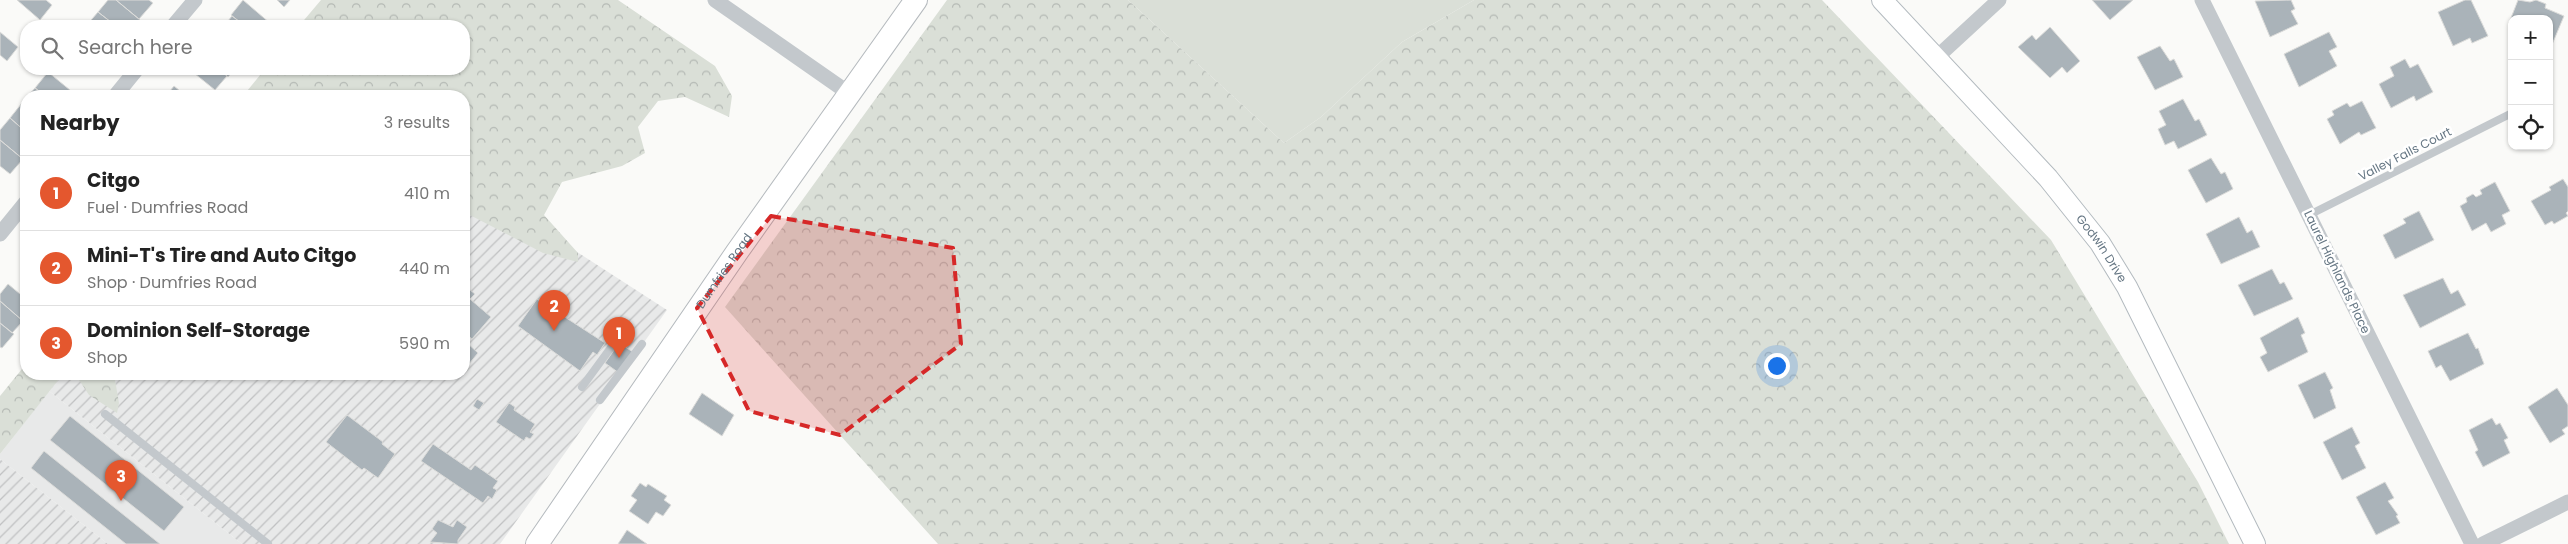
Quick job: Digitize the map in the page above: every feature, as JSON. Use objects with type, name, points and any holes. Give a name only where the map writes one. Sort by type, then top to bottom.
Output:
[{"type":"main road","name":"Dumfries Road","points":[[537,544],[916,0]]},
{"type":"street","points":[[178,20],[194,0]]},
{"type":"street","points":[[715,0],[850,94]]},
{"type":"street","name":"Godwin Drive","points":[[1882,0],[2048,178],[2100,243],[2127,287],[2254,544]]},
{"type":"street","points":[[1936,58],[1999,0]]},
{"type":"street","name":"Laurel Highlands Place","points":[[2202,0],[2472,544]]},
{"type":"street","points":[[120,90],[133,75]]},
{"type":"street","points":[[0,234],[20,209]]},
{"type":"street","points":[[2483,544],[2568,502]]},
{"type":"lane","name":"Valley Falls Court","points":[[2309,215],[2508,115]]},
{"type":"lane","points":[[582,387],[623,330]]},
{"type":"lane","points":[[600,400],[642,344]]},
{"type":"lane","points":[[105,414],[268,544]]},
{"type":"highlighted area","points":[[771,216],[953,248],[961,344],[840,435],[749,411],[697,308]]},
{"type":"shaded area","points":[[470,183],[667,310],[500,544],[242,544],[49,391],[58,380],[470,380]]},
{"type":"shaded area","points":[[49,391],[242,544],[108,544],[0,459],[0,454]]},
{"type":"shaded area","points":[[0,459],[108,544],[0,544]]},
{"type":"green space","points":[[321,0],[618,0],[715,66],[732,96],[729,117],[685,97],[658,101],[638,127],[645,153],[622,166],[562,182],[544,215],[578,253],[578,262],[543,253],[470,215],[470,90],[248,90],[260,75],[470,75],[470,20],[304,20]]},
{"type":"green space","points":[[947,0],[1128,0],[1284,143],[1321,117],[1402,42],[1474,0],[1822,0],[2051,240],[2198,482],[2229,544],[938,544],[725,307]]},
{"type":"green space","points":[[1128,0],[1474,0],[1402,42],[1321,117],[1284,143]]},
{"type":"green space","points":[[20,371],[20,380],[58,380],[0,454],[0,396]]},
{"type":"green space","points":[[79,380],[115,380],[119,403],[117,413],[89,395]]},
{"type":"building","points":[[17,0],[46,0],[52,5],[40,20]]},
{"type":"building","points":[[108,0],[116,0],[140,20],[108,20],[98,12]]},
{"type":"building","points":[[116,0],[149,0],[153,3],[139,19]]},
{"type":"building","points":[[243,0],[266,20],[237,20],[231,15]]},
{"type":"building","points":[[277,0],[290,0],[284,7]]},
{"type":"building","points":[[2092,0],[2133,0],[2110,20]]},
{"type":"building","points":[[2291,0],[2295,9],[2291,11],[2298,24],[2270,37],[2255,1]]},
{"type":"building","points":[[2465,0],[2471,0],[2488,36],[2472,43],[2470,38],[2453,46],[2438,12]]},
{"type":"building","points":[[2518,0],[2530,2],[2536,0],[2546,4],[2545,8],[2564,16],[2553,42],[2553,15],[2512,15]]},
{"type":"building","points":[[98,12],[108,20],[91,20]]},
{"type":"building","points":[[232,16],[237,20],[229,20]]},
{"type":"building","points":[[2050,27],[2080,61],[2067,73],[2062,67],[2050,78],[2018,47],[2032,35],[2036,40]]},
{"type":"building","points":[[0,32],[18,47],[7,61],[0,55]]},
{"type":"building","points":[[2329,32],[2337,47],[2329,51],[2337,66],[2299,87],[2284,54]]},
{"type":"building","points":[[2160,46],[2170,61],[2174,59],[2183,77],[2155,90],[2137,57]]},
{"type":"building","points":[[2405,59],[2410,68],[2418,64],[2433,92],[2416,101],[2414,96],[2391,108],[2379,84],[2394,76],[2390,67]]},
{"type":"building","points":[[46,75],[52,75],[70,90],[38,90],[35,88]]},
{"type":"building","points":[[196,75],[226,75],[227,76],[215,90]]},
{"type":"building","points":[[174,86],[179,90],[171,90]]},
{"type":"building","points":[[2183,99],[2195,121],[2199,119],[2207,135],[2178,149],[2174,141],[2165,145],[2158,129],[2166,125],[2159,111]]},
{"type":"building","points":[[2362,101],[2376,128],[2361,135],[2359,132],[2340,144],[2327,119],[2334,115],[2332,111],[2347,103],[2350,107]]},
{"type":"building","points":[[20,106],[20,127],[10,118]]},
{"type":"building","points":[[10,118],[20,127],[20,157],[0,140],[0,130]]},
{"type":"building","points":[[0,140],[20,157],[20,162],[10,174],[0,166]]},
{"type":"building","points":[[2211,158],[2221,174],[2225,172],[2233,189],[2206,203],[2188,170]]},
{"type":"building","points":[[2563,179],[2568,187],[2568,211],[2566,213],[2568,216],[2554,224],[2552,221],[2545,225],[2531,201],[2551,190],[2549,187]]},
{"type":"building","points":[[2495,182],[2510,211],[2502,215],[2506,224],[2491,232],[2486,223],[2472,231],[2460,206],[2467,202],[2466,198],[2473,194],[2476,197],[2482,194],[2480,190]]},
{"type":"building","points":[[2419,211],[2434,240],[2395,259],[2383,235],[2406,223],[2403,219]]},
{"type":"building","points":[[2239,217],[2247,233],[2252,230],[2260,247],[2221,264],[2206,234]]},
{"type":"building","points":[[2272,269],[2280,284],[2284,282],[2293,299],[2254,316],[2238,285]]},
{"type":"building","points":[[2443,278],[2451,294],[2458,290],[2466,305],[2420,328],[2403,295]]},
{"type":"building","points":[[8,284],[20,294],[20,318],[0,301],[0,294]]},
{"type":"building","points":[[470,290],[475,294],[470,299]]},
{"type":"building","points":[[470,299],[491,317],[472,339],[470,337]]},
{"type":"building","points":[[537,299],[605,343],[597,355],[593,352],[580,371],[518,326]]},
{"type":"building","points":[[0,301],[20,318],[20,324],[12,333],[0,323]]},
{"type":"building","points":[[2298,317],[2305,333],[2301,335],[2308,352],[2268,372],[2260,357],[2267,353],[2260,338]]},
{"type":"building","points":[[0,323],[14,334],[2,348],[0,347]]},
{"type":"building","points":[[2468,333],[2476,349],[2478,348],[2484,364],[2450,381],[2441,365],[2436,368],[2428,351]]},
{"type":"building","points":[[619,343],[633,352],[619,373],[605,363]]},
{"type":"building","points":[[470,346],[478,353],[470,363]]},
{"type":"building","points":[[2325,372],[2333,388],[2330,390],[2336,408],[2314,419],[2298,385]]},
{"type":"building","points":[[2557,388],[2568,405],[2568,426],[2562,430],[2565,434],[2550,443],[2528,407]]},
{"type":"building","points":[[702,393],[734,415],[722,436],[689,414]]},
{"type":"building","points":[[477,399],[484,403],[479,410],[473,406]]},
{"type":"building","points":[[509,403],[515,407],[514,410],[535,424],[530,432],[534,434],[530,439],[526,437],[524,441],[496,422]]},
{"type":"building","points":[[347,415],[383,442],[382,444],[395,454],[378,478],[364,468],[362,470],[326,442]]},
{"type":"building","points":[[70,416],[184,507],[164,531],[50,440]]},
{"type":"building","points":[[2492,418],[2496,425],[2500,423],[2508,438],[2504,440],[2510,453],[2483,467],[2475,452],[2478,450],[2469,430]]},
{"type":"building","points":[[2352,427],[2360,443],[2355,446],[2366,468],[2342,480],[2323,442]]},
{"type":"building","points":[[433,444],[471,470],[475,465],[498,481],[493,488],[497,490],[492,499],[488,496],[483,503],[421,461]]},
{"type":"building","points":[[44,451],[160,544],[126,544],[31,468]]},
{"type":"building","points":[[2385,482],[2394,498],[2388,501],[2398,515],[2396,516],[2400,523],[2376,535],[2356,497]]},
{"type":"building","points":[[640,483],[646,487],[648,484],[667,496],[664,500],[671,505],[663,516],[656,512],[648,524],[629,511],[637,500],[631,496]]},
{"type":"building","points":[[438,520],[453,527],[457,520],[467,527],[458,540],[458,544],[430,542],[437,533],[432,529]]},
{"type":"building","points":[[627,530],[647,544],[618,544]]},
{"type":"place","name":"Mini-T's Tire and Auto Citgo","points":[[554,331]]},
{"type":"place","name":"Citgo","points":[[619,358]]},
{"type":"place","name":"Dominion Self-Storage","points":[[121,501]]}]
